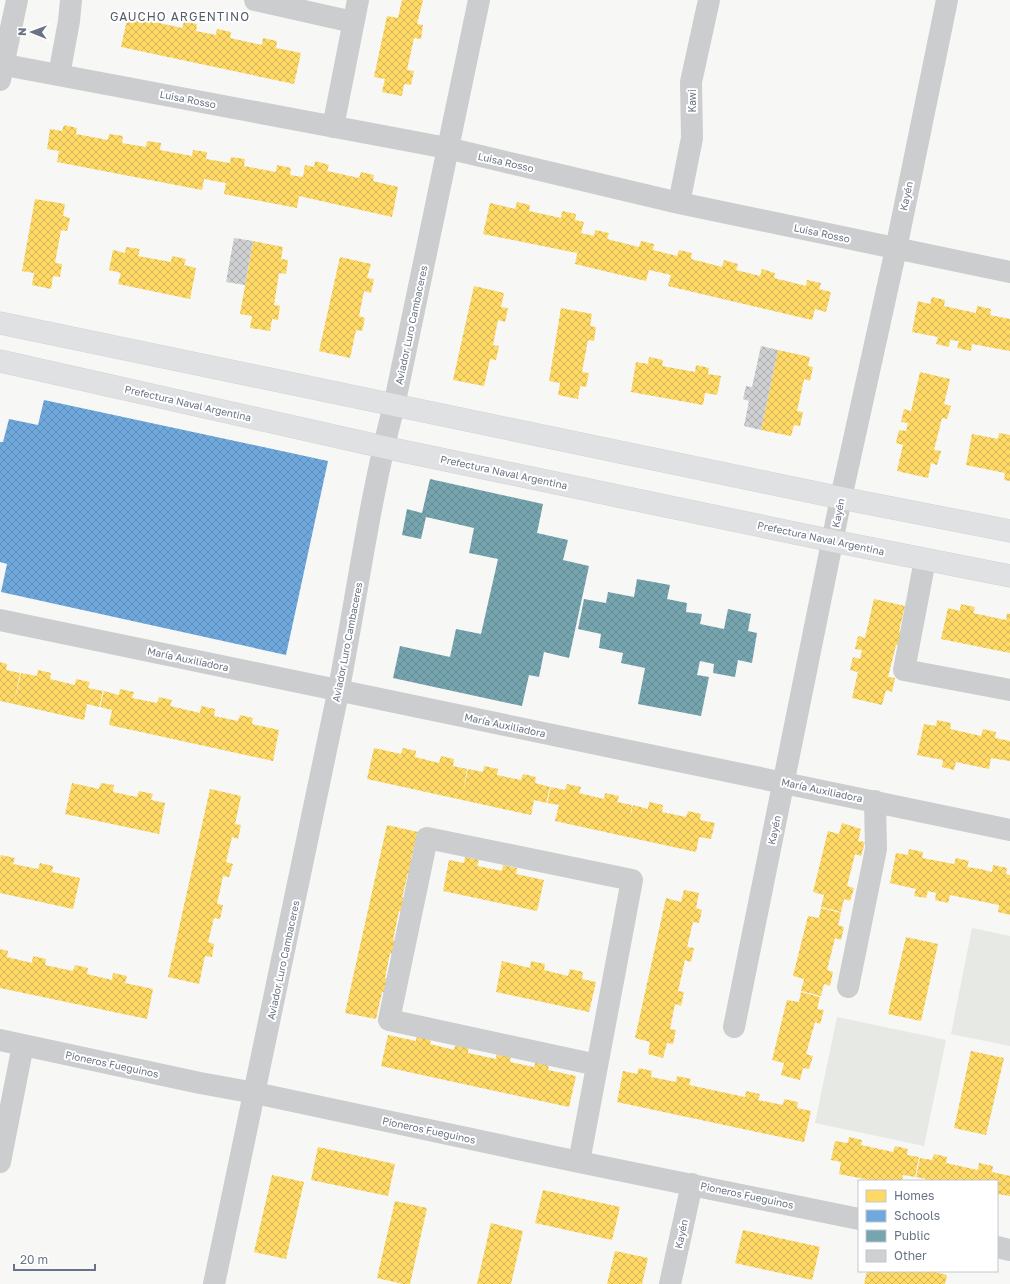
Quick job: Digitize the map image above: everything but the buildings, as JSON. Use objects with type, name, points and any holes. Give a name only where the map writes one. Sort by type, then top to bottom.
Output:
[{"type":"main road","points":[[0,323],[394,406],[841,498],[1010,531]]},
{"type":"main road","name":"Prefectura Naval Argentina","points":[[0,361],[383,447],[925,560],[1010,576]]},
{"type":"street","points":[[1,69],[17,0]]},
{"type":"street","points":[[59,75],[69,21],[71,0]]},
{"type":"street","points":[[255,0],[353,22]]},
{"type":"street","points":[[333,127],[358,0]]},
{"type":"street","name":"Aviador Luro Cambaceres","points":[[214,1284],[338,690],[383,447],[394,406],[479,0]]},
{"type":"street","name":"Kawi","points":[[679,203],[692,138],[692,82],[709,0]]},
{"type":"street","name":"Kayén","points":[[734,1026],[841,498],[896,249],[947,0]]},
{"type":"street","name":"Luisa Rosso","points":[[1,69],[59,75],[447,148],[679,203],[1010,272]]},
{"type":"street","points":[[925,560],[904,670],[1010,690]]},
{"type":"street","name":"María Auxiliadora","points":[[0,620],[1010,830]]},
{"type":"street","points":[[848,987],[876,849],[875,801]]},
{"type":"street","points":[[579,1162],[596,1065],[632,880],[427,838],[390,1020],[596,1065]]},
{"type":"street","name":"Pioneros Fueguinos","points":[[0,1040],[579,1162],[858,1218]]},
{"type":"street","points":[[0,1162],[23,1045]]},
{"type":"street","name":"Kayén","points":[[670,1284],[692,1184]]},
{"type":"street","points":[[998,1247],[1010,1250]]},
{"type":"shaded area","points":[[972,928],[1010,936],[1010,1046],[951,1034]]},
{"type":"shaded area","points":[[837,1017],[946,1040],[924,1146],[815,1123]]},
{"type":"district","name":"GAUCHO ARGENTINO","points":[[180,16]]}]
